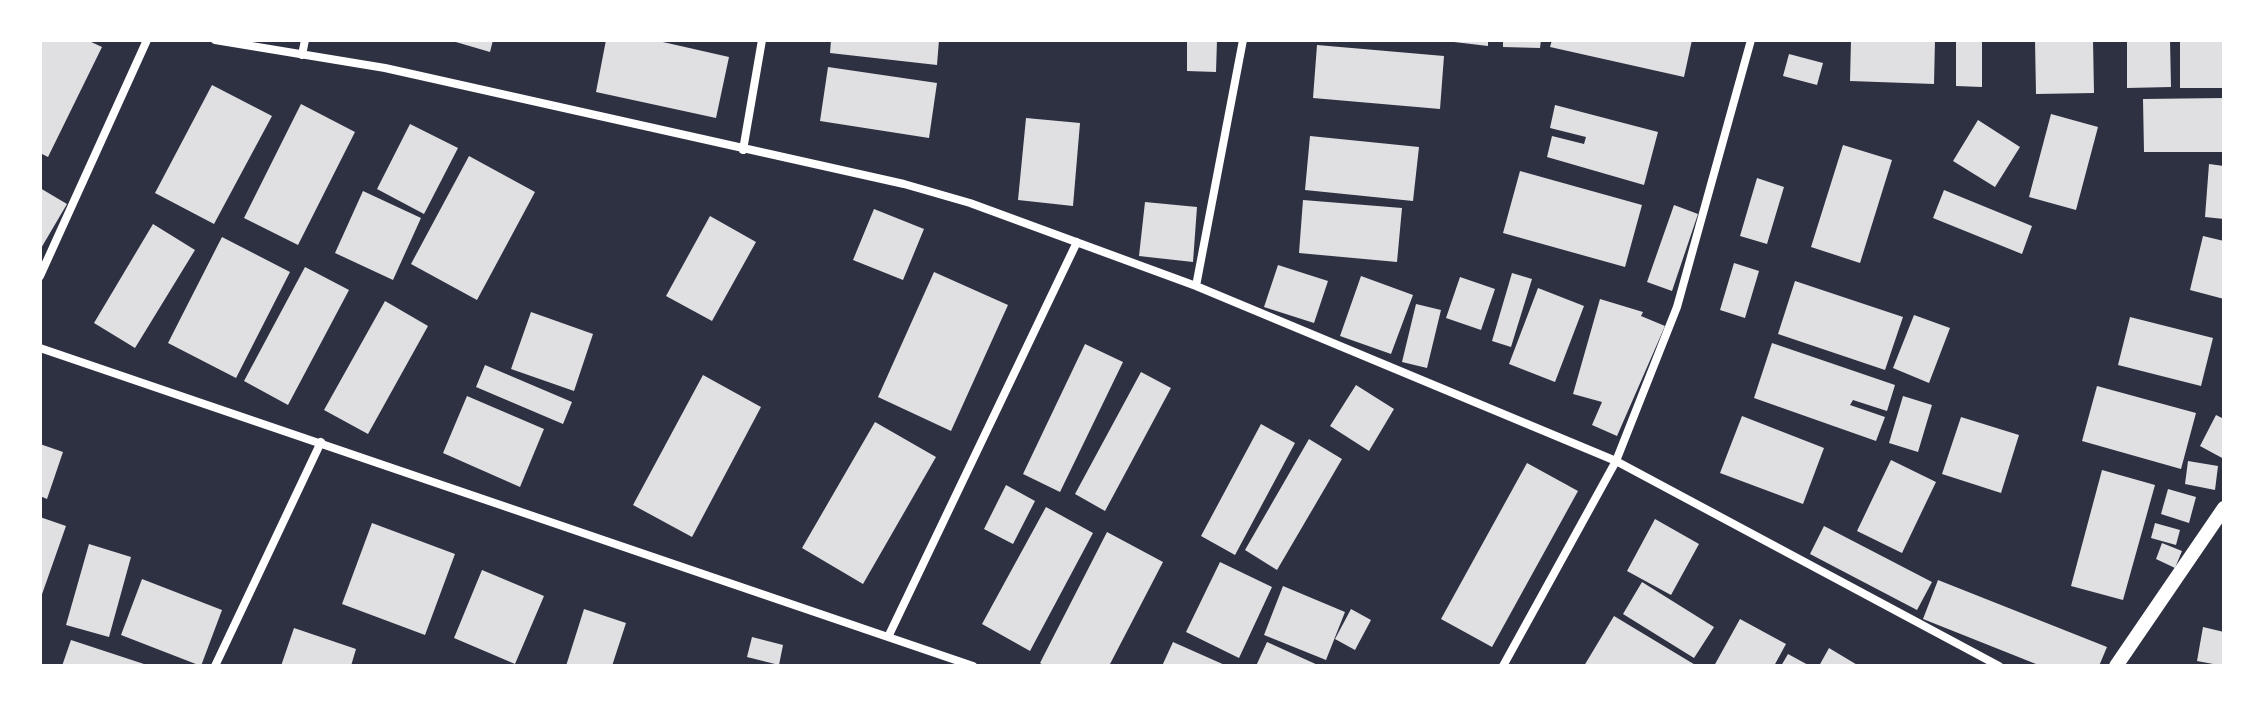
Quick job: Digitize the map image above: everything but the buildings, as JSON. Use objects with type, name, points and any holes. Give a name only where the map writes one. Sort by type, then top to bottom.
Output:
[{"type":"street","points":[[40,276],[147,40]]},
{"type":"street","points":[[215,40],[385,68],[904,184],[970,203],[1196,286],[1616,461],[1999,666]]},
{"type":"street","points":[[302,55],[305,40]]},
{"type":"street","points":[[743,150],[762,40]]},
{"type":"street","points":[[1196,286],[1243,40]]},
{"type":"street","points":[[1503,666],[1616,461],[1677,307],[1751,40]]},
{"type":"street","points":[[889,635],[1077,242]]},
{"type":"street","points":[[40,348],[973,666]]},
{"type":"street","points":[[215,666],[321,442]]},
{"type":"street","points":[[2116,666],[2224,508]]}]
